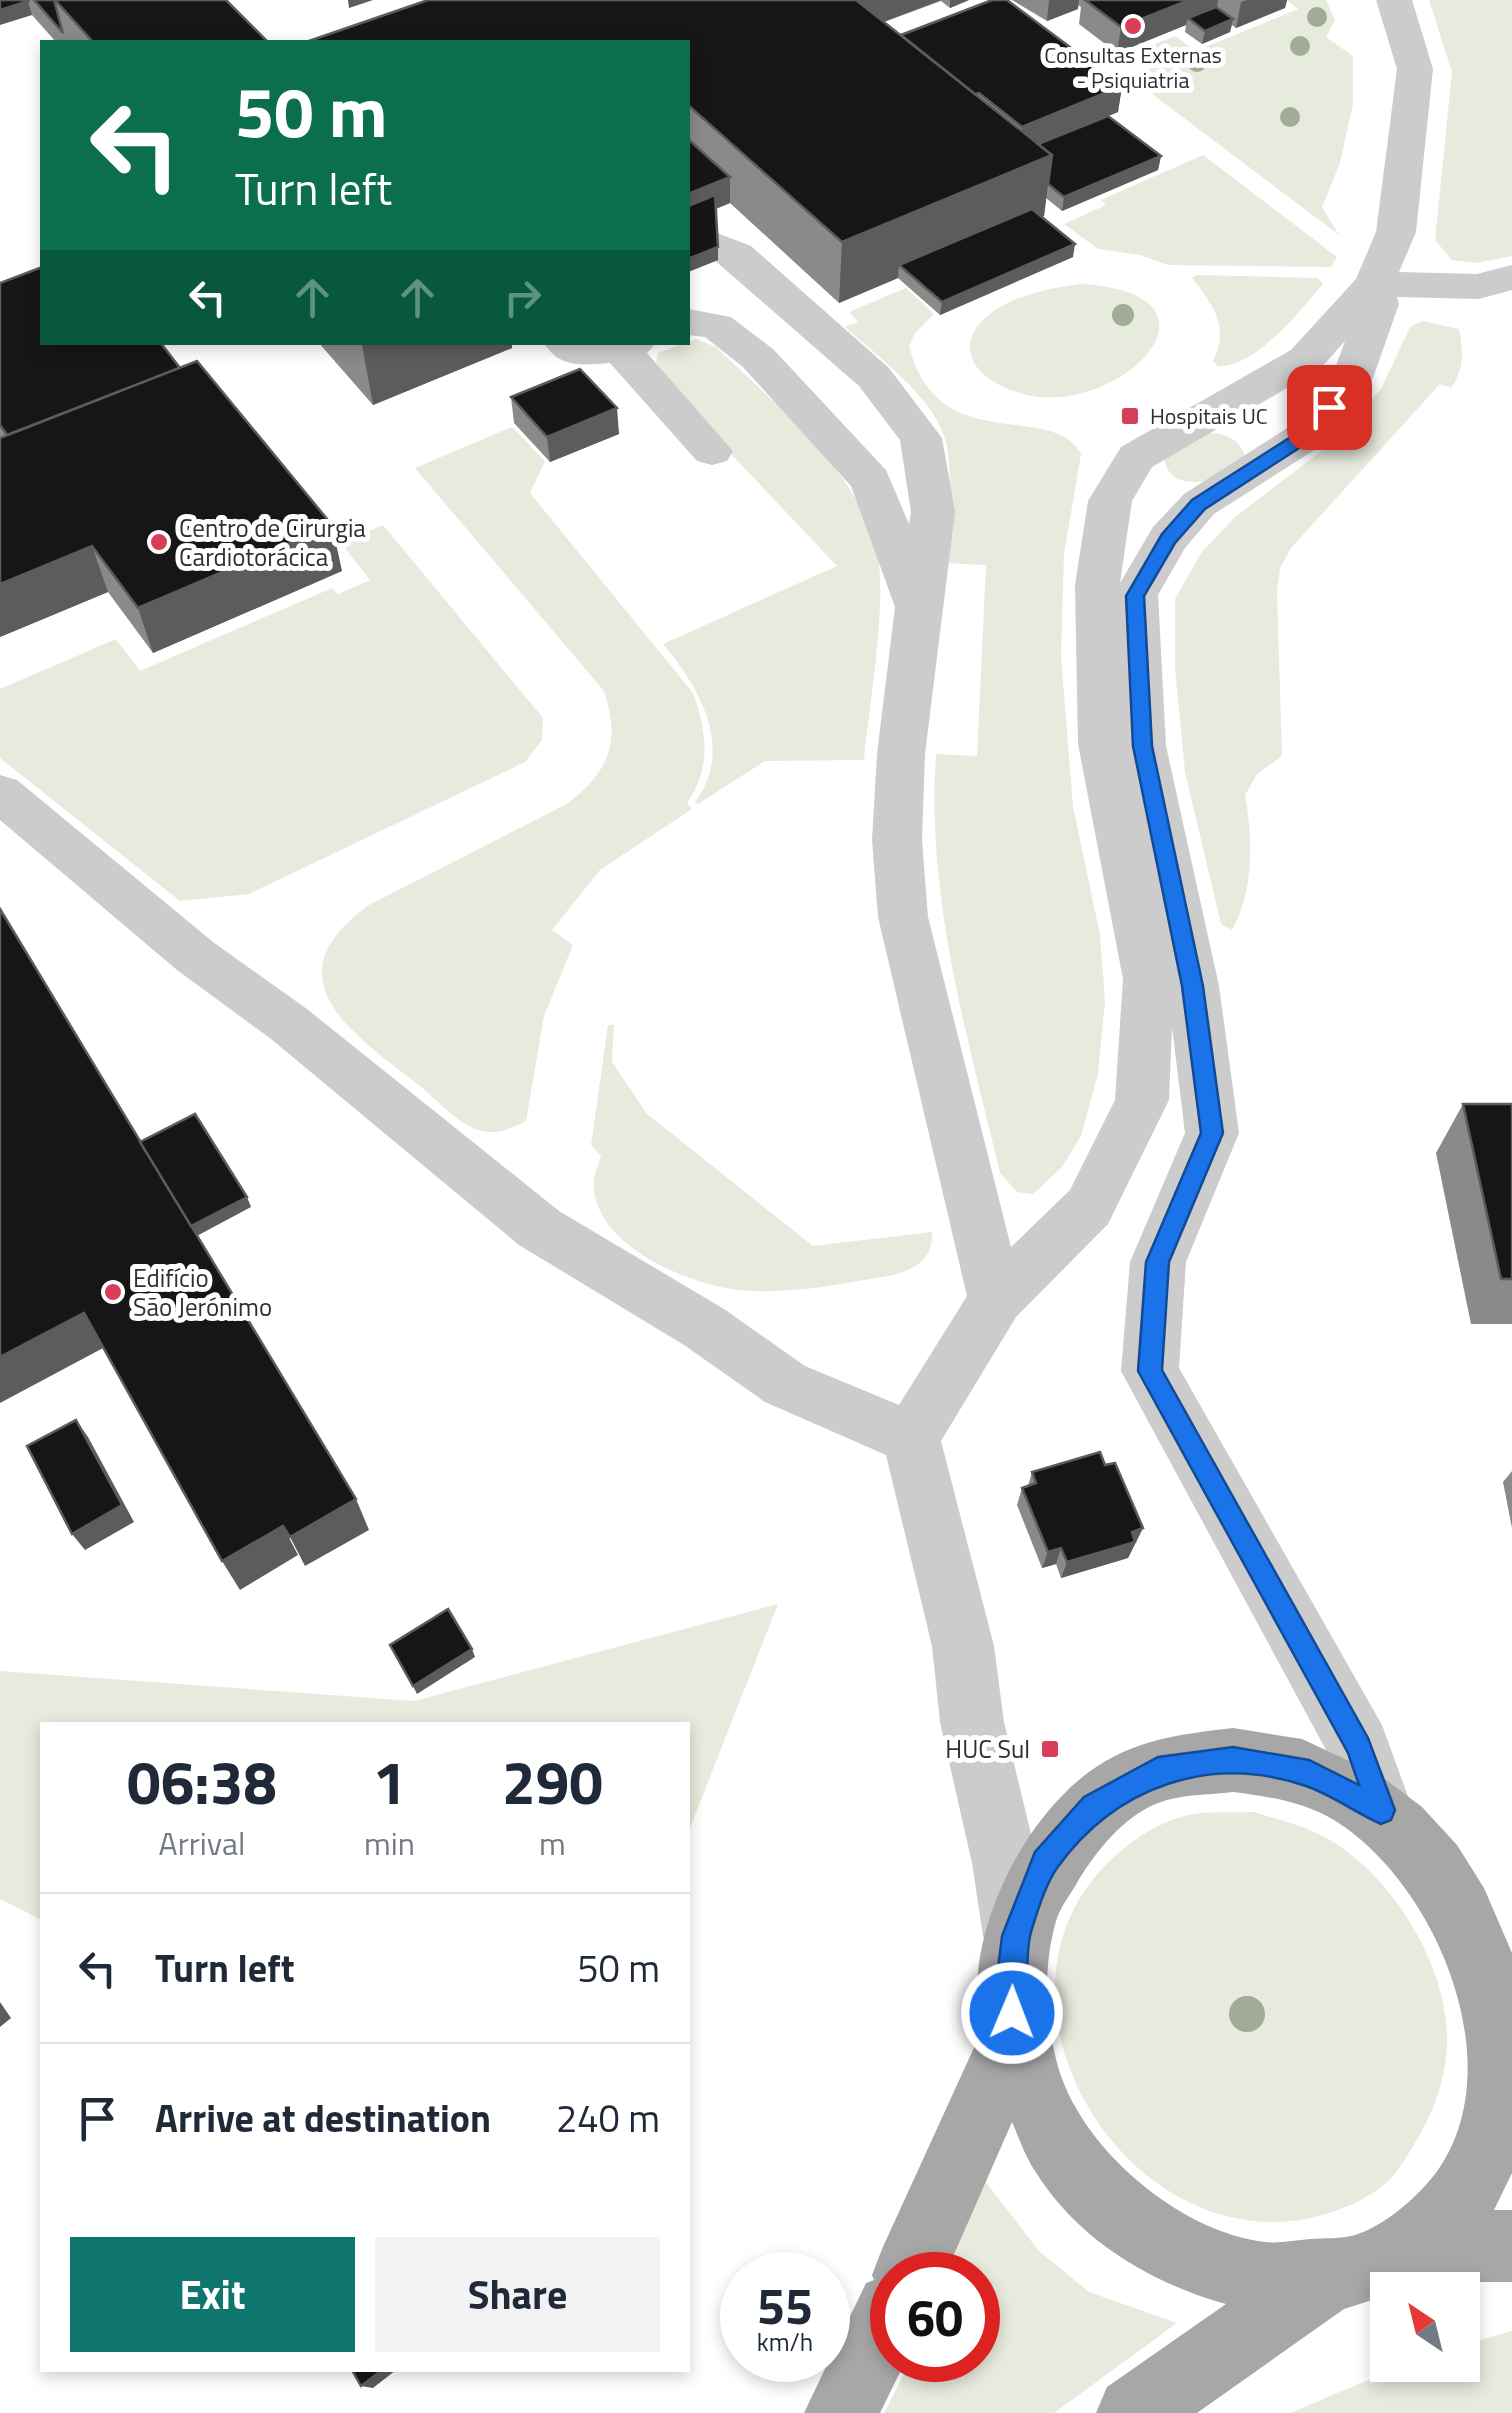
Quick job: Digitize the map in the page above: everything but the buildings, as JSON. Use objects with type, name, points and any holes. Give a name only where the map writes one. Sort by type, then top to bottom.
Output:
[{"type":"main road","points":[[1233,1760],[1309,1773],[1381,1810],[1420,1843],[1452,1883],[1490,1956],[1507,2038],[1499,2118],[1467,2191],[1411,2246],[1370,2267],[1324,2280],[1242,2278],[1161,2247],[1092,2192],[1042,2118],[1014,2036],[1010,1985],[1016,1936],[1044,1862],[1094,1806],[1158,1770],[1233,1760]]},
{"type":"main road","points":[[1452,1883],[1512,1926]]},
{"type":"main road","points":[[918,2252],[1014,2036]]},
{"type":"main road","points":[[1411,2246],[1512,2246]]},
{"type":"main road","points":[[1132,2413],[1324,2280]]},
{"type":"main road","points":[[842,2413],[870,2355]]},
{"type":"lane","points":[[1016,1936],[972,1722],[963,1646],[911,1438],[996,1299],[1089,1206],[1142,1100],[1149,979],[1102,744],[1097,585],[1110,502],[1136,457],[1306,359],[1374,284],[1396,232],[1415,69],[1394,0]]},
{"type":"lane","points":[[717,245],[738,255],[874,377],[921,438],[932,512],[901,754],[897,840],[903,916],[996,1299]]},
{"type":"lane","points":[[1374,284],[1479,287],[1512,277]]},
{"type":"lane","points":[[1374,284],[1379,304],[1352,378],[1306,435],[1198,504],[1169,538],[1135,596],[1142,746],[1193,986],[1212,1133],[1158,1262],[1150,1371],[1359,1747],[1381,1810]]},
{"type":"lane","points":[[690,322],[717,326],[758,358],[872,480],[918,607]]},
{"type":"lane","points":[[566,345],[574,352],[629,346],[712,451]]},
{"type":"lane","points":[[0,794],[194,956],[289,1024],[540,1228],[704,1328],[785,1384],[911,1438]]},
{"type":"shaded area","points":[[1286,0],[1326,0],[1335,20],[1326,37],[1353,56],[1353,104],[1340,163],[1322,207],[1339,235],[1151,93],[1148,47],[1175,36],[1196,51],[1298,9]]},
{"type":"shaded area","points":[[1429,0],[1512,0],[1512,256],[1476,263],[1452,260],[1435,240],[1452,72]]},
{"type":"shaded area","points":[[1203,155],[1337,257],[1331,267],[1168,265],[1140,255],[1098,249],[1064,224],[1106,205],[1101,200]]},
{"type":"shaded area","points":[[1192,278],[1318,278],[1323,284],[1261,348],[1232,364],[1218,366],[1213,361],[1220,337],[1217,316]]},
{"type":"shaded area","points":[[1081,284],[1129,293],[1154,309],[1159,330],[1148,352],[1126,373],[1095,389],[1059,397],[1023,394],[985,376],[970,351],[979,324],[1014,300]]},
{"type":"shaded area","points":[[906,288],[934,314],[915,333],[909,346],[923,381],[944,403],[968,416],[1046,430],[1066,438],[1081,454],[1064,554],[1061,656],[1073,806],[1100,935],[1105,1001],[1098,1074],[1081,1136],[1062,1167],[1033,1194],[1017,1192],[1000,1173],[952,965],[937,860],[936,754],[977,756],[986,565],[945,563],[949,473],[946,440],[925,403],[910,386],[845,327],[858,322],[849,312]]},
{"type":"shaded area","points":[[1422,321],[1459,329],[1462,360],[1456,381],[1451,388],[1440,384],[1291,548],[1280,568],[1277,592],[1282,756],[1257,774],[1245,795],[1250,864],[1244,898],[1232,930],[1221,924],[1185,772],[1175,668],[1175,599],[1201,553],[1235,517],[1328,446],[1381,389],[1410,327]]},
{"type":"shaded area","points":[[696,339],[716,347],[831,463],[865,517],[876,547],[880,594],[864,760],[765,761],[698,804],[695,802],[707,782],[712,761],[708,720],[689,680],[663,644],[837,566],[661,380],[658,353],[690,345]]},
{"type":"shaded area","points":[[512,427],[545,461],[530,493],[693,693],[705,749],[700,776],[687,803],[692,809],[600,870],[552,930],[573,945],[544,1016],[526,1121],[488,1132],[457,1118],[370,1047],[332,1004],[323,981],[324,957],[339,932],[369,905],[567,804],[593,780],[608,755],[611,726],[604,691],[415,468]]},
{"type":"shaded area","points":[[1210,433],[1232,438],[1245,456],[1227,473],[1214,478],[1200,482],[1176,478],[1164,456]]},
{"type":"shaded area","points":[[383,525],[543,718],[542,740],[525,762],[249,894],[180,901],[0,758],[0,689],[116,639],[140,671],[332,588],[338,594],[370,580],[341,543]]},
{"type":"shaded area","points":[[608,1025],[614,1025],[612,1062],[647,1114],[813,1246],[932,1232],[926,1257],[901,1273],[884,1277],[804,1289],[750,1291],[702,1282],[675,1272],[626,1243],[608,1224],[597,1203],[594,1179],[601,1156],[591,1145]]},
{"type":"shaded area","points":[[778,1604],[690,1828],[690,1722],[40,1722],[40,1919],[0,1899],[0,1671],[414,1701]]},
{"type":"shaded area","points":[[1254,1812],[1312,1831],[1340,1846],[1367,1868],[1412,1925],[1440,1991],[1447,2025],[1440,2087],[1423,2128],[1400,2167],[1372,2194],[1311,2218],[1242,2219],[1179,2197],[1126,2156],[1086,2102],[1061,2040],[1056,1975],[1073,1912],[1115,1856],[1152,1829],[1183,1816]]},
{"type":"shaded area","points":[[985,2181],[1039,2251],[1089,2292],[1177,2323],[1054,2413],[884,2413],[900,2382],[1000,2382],[1000,2252],[956,2252]]},
{"type":"shaded area","points":[[1512,2331],[1512,2413],[1290,2413],[1370,2379],[1480,2382],[1480,2340]]},
{"type":"place","name":"Consultas Externas - Psiquiatria","points":[[1133,26]]},
{"type":"place","name":"Hospitais UC","points":[[1130,416]]},
{"type":"place","name":"Centro de Cirurgia Cardiotorácica","points":[[159,542]]},
{"type":"place","name":"Edifício São Jerónimo","points":[[113,1292]]},
{"type":"place","name":"HUC Sul","points":[[1050,1749]]},
{"type":"route","points":[[1012,2013],[1010,1985],[1016,1936],[1044,1862],[1094,1806],[1158,1770],[1233,1760],[1309,1773],[1381,1810],[1359,1747],[1150,1371],[1158,1262],[1212,1133],[1193,986],[1142,746],[1135,596],[1169,538],[1198,504],[1306,435],[1329,407]]}]
